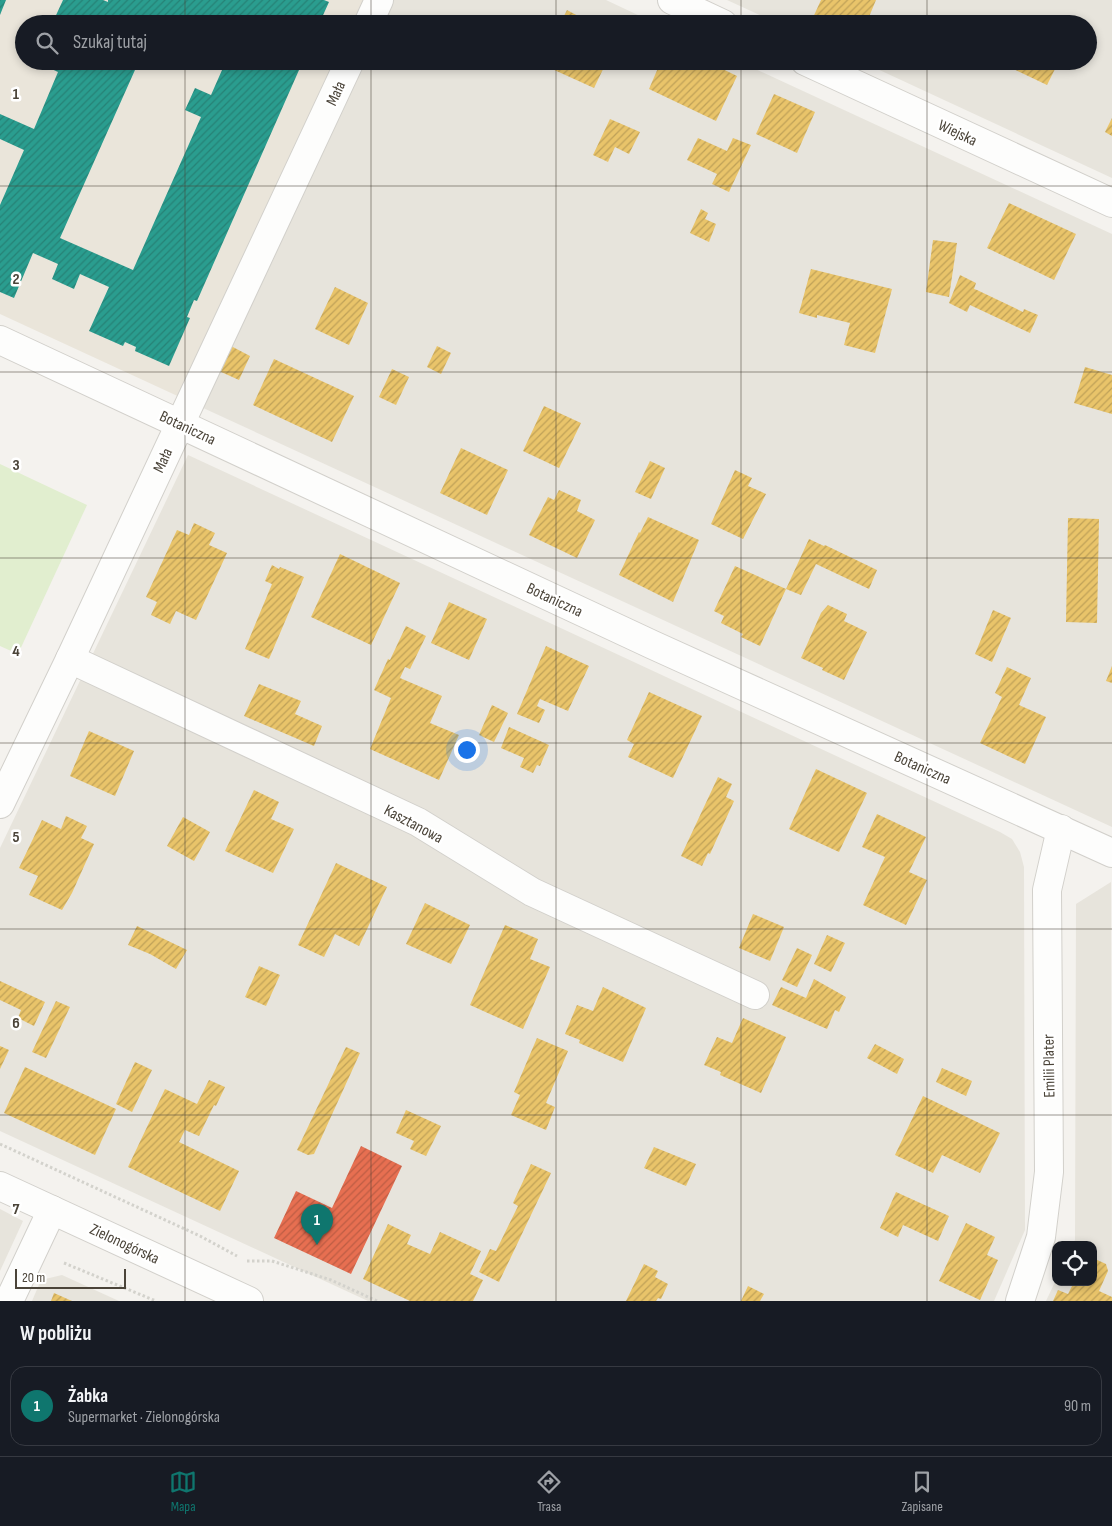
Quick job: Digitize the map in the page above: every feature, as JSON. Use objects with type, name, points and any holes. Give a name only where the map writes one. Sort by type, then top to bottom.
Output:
[{"type":"street","points":[[372,15],[379,0]]},
{"type":"street","points":[[672,0],[704,15]]},
{"type":"street","name":"Mała","points":[[0,804],[70,659],[346,70]]},
{"type":"street","name":"Wiejska","points":[[824,70],[1112,203]]},
{"type":"street","name":"Botaniczna","points":[[0,340],[653,645],[1112,853]]},
{"type":"street","name":"Kasztanowa","points":[[70,659],[418,822],[532,892],[755,995]]},
{"type":"street","name":"Emilii Plater","points":[[1020,1301],[1041,1237],[1049,1172],[1046,890],[1061,829]]},
{"type":"street","name":"Zielonogórska","points":[[0,1186],[249,1301]]},
{"type":"street","points":[[9,1301],[52,1210]]},
{"type":"path","points":[[0,1144],[200,1236],[247,1262],[272,1261],[331,1280],[377,1301]]},
{"type":"path","points":[[33,1249],[156,1301]]},
{"type":"shaded area","points":[[0,0],[371,0],[364,15],[15,15],[15,70],[338,70],[184,399],[0,314]]},
{"type":"shaded area","points":[[390,0],[606,0],[638,15],[383,15]]},
{"type":"shaded area","points":[[727,0],[1112,0],[1112,178],[879,70],[1097,70],[1097,15],[760,15]]},
{"type":"shaded area","points":[[358,70],[757,70],[1112,234],[1112,827],[201,407]]},
{"type":"shaded area","points":[[188,455],[1012,839],[1020,852],[1024,867],[1025,1230],[994,1301],[368,1301],[0,1131],[0,848]]},
{"type":"shaded area","points":[[1111,882],[1112,1301],[1046,1301],[1053,1286],[1097,1286],[1097,1241],[1074,1241],[1076,904]]},
{"type":"shaded area","points":[[0,1209],[23,1221],[0,1271]]},
{"type":"shaded area","points":[[62,1275],[119,1301],[32,1301],[41,1280]]},
{"type":"green space","points":[[0,464],[87,505],[18,654],[0,646]]},
{"type":"building: Mieszkania","points":[[821,0],[876,0],[870,15],[814,15]]},
{"type":"building: Mieszkania","points":[[567,10],[576,15],[564,15]]},
{"type":"building: Mieszkania","points":[[554,70],[603,70],[594,88]]},
{"type":"building: Mieszkania","points":[[657,70],[725,70],[737,76],[716,121],[649,89]]},
{"type":"building: Mieszkania","points":[[1016,70],[1054,70],[1047,85]]},
{"type":"building: Mieszkania","points":[[774,94],[815,112],[797,153],[756,134]]},
{"type":"building: Mieszkania","points":[[1112,118],[1112,136],[1105,132]]},
{"type":"building: Mieszkania","points":[[610,119],[640,132],[629,154],[615,147],[608,162],[593,155]]},
{"type":"building: Mieszkania","points":[[698,138],[727,151],[733,138],[751,145],[729,192],[712,184],[717,174],[687,160]]},
{"type":"building: Mieszkania","points":[[1009,203],[1076,234],[1054,280],[987,248]]},
{"type":"building: Mieszkania","points":[[701,209],[708,213],[705,219],[716,224],[709,242],[690,233]]},
{"type":"building: Mieszkania","points":[[933,240],[957,243],[949,297],[926,292]]},
{"type":"building: Mieszkania","points":[[811,269],[892,289],[875,353],[844,345],[850,323],[817,315],[817,318],[799,313]]},
{"type":"building: Mieszkania","points":[[960,275],[976,283],[974,289],[1023,312],[1024,309],[1038,315],[1030,333],[970,305],[967,312],[949,303]]},
{"type":"building: Mieszkania","points":[[335,287],[368,303],[349,345],[315,329]]},
{"type":"building: Mieszkania","points":[[231,346],[250,356],[239,380],[219,371]]},
{"type":"building: Mieszkania","points":[[437,346],[451,353],[441,374],[427,367]]},
{"type":"building: Mieszkania","points":[[274,359],[354,396],[332,442],[253,405]]},
{"type":"building: Mieszkania","points":[[1085,367],[1112,375],[1112,414],[1074,403]]},
{"type":"building: Mieszkania","points":[[392,369],[409,377],[396,405],[379,397]]},
{"type":"building: Mieszkania","points":[[544,406],[581,423],[559,468],[523,451]]},
{"type":"building: Mieszkania","points":[[461,448],[508,470],[487,515],[440,493]]},
{"type":"building: Mieszkania","points":[[650,461],[665,468],[651,499],[635,492]]},
{"type":"building: Mieszkania","points":[[735,470],[752,478],[748,486],[766,494],[743,539],[711,524]]},
{"type":"building: Mieszkania","points":[[559,490],[581,500],[577,511],[595,520],[577,558],[529,535],[548,497],[554,500]]},
{"type":"building: Mieszkania","points":[[648,517],[699,540],[673,602],[619,575]]},
{"type":"building: Mieszkania","points":[[1068,518],[1099,519],[1097,623],[1066,622]]},
{"type":"building: Mieszkania","points":[[194,523],[215,533],[209,545],[227,553],[196,620],[176,611],[170,624],[151,615],[157,602],[146,597],[177,530],[189,535]]},
{"type":"building: Mieszkania","points":[[809,539],[877,570],[869,589],[816,564],[801,595],[786,589]]},
{"type":"building: Mieszkania","points":[[340,554],[400,583],[371,645],[311,617]]},
{"type":"building: Mieszkania","points":[[272,565],[304,577],[269,659],[245,649],[272,584],[265,581]]},
{"type":"building: Mieszkania","points":[[735,566],[786,589],[760,646],[741,637],[743,634],[721,623],[724,616],[714,611]]},
{"type":"building: Mieszkania","points":[[449,602],[487,619],[469,660],[431,643]]},
{"type":"building: Mieszkania","points":[[828,605],[847,614],[844,621],[867,632],[844,680],[801,658],[821,613]]},
{"type":"building: Mieszkania","points":[[993,610],[1011,618],[992,662],[975,654]]},
{"type":"building: Mieszkania","points":[[406,626],[426,636],[410,669],[405,667],[400,678],[442,696],[430,723],[459,735],[439,780],[370,749],[391,698],[374,690]]},
{"type":"building: Mieszkania","points":[[546,646],[589,666],[568,711],[540,699],[537,706],[545,710],[539,723],[517,714]]},
{"type":"building: Mieszkania","points":[[1112,666],[1112,683],[1106,681]]},
{"type":"building: Mieszkania","points":[[1007,667],[1031,678],[1019,705],[1046,717],[1025,764],[980,743],[1002,697],[995,693]]},
{"type":"building: Mieszkania","points":[[259,684],[301,701],[295,714],[322,726],[314,746],[244,716]]},
{"type":"building: Mieszkania","points":[[649,692],[702,716],[673,778],[628,757],[634,744],[627,740]]},
{"type":"building: Mieszkania","points":[[492,705],[508,713],[494,742],[479,735]]},
{"type":"building: Mieszkania","points":[[509,727],[549,745],[540,766],[537,765],[533,773],[520,767],[524,758],[501,748]]},
{"type":"building: Mieszkania","points":[[89,731],[134,751],[115,796],[70,776]]},
{"type":"building: Mieszkania","points":[[816,769],[867,793],[839,852],[789,829]]},
{"type":"building: Mieszkania","points":[[718,777],[732,784],[726,797],[734,801],[710,854],[708,853],[702,866],[681,856]]},
{"type":"building: Mieszkania","points":[[254,790],[279,802],[271,819],[294,829],[273,873],[225,851]]},
{"type":"building: Mieszkania","points":[[877,814],[926,837],[909,872],[927,880],[906,925],[863,905],[885,857],[862,847]]},
{"type":"building: Mieszkania","points":[[66,816],[87,826],[81,838],[94,844],[72,893],[62,910],[29,895],[38,876],[19,868],[42,820],[61,829]]},
{"type":"building: Mieszkania","points":[[183,817],[210,832],[194,861],[167,846]]},
{"type":"building: Mieszkania","points":[[336,863],[387,887],[359,946],[335,934],[324,957],[298,945]]},
{"type":"building: Mieszkania","points":[[425,903],[470,925],[451,964],[406,944]]},
{"type":"building: Mieszkania","points":[[753,914],[784,927],[770,961],[739,948]]},
{"type":"building: Mieszkania","points":[[505,925],[538,939],[530,959],[550,967],[523,1029],[470,1005]]},
{"type":"building: Mieszkania","points":[[137,926],[187,950],[176,969],[150,954],[128,945]]},
{"type":"building: Mieszkania","points":[[827,935],[845,943],[831,972],[814,964]]},
{"type":"building: Mieszkania","points":[[797,948],[812,955],[797,987],[782,980]]},
{"type":"building: Mieszkania","points":[[259,966],[280,975],[266,1006],[245,997]]},
{"type":"building: Mieszkania","points":[[814,979],[846,997],[839,1012],[835,1010],[827,1029],[772,1005],[781,987],[806,998]]},
{"type":"building: Mieszkania","points":[[0,981],[45,1002],[34,1026],[18,1018],[21,1010],[0,1000]]},
{"type":"building: Mieszkania","points":[[603,987],[646,1008],[623,1062],[579,1043],[580,1040],[565,1034],[577,1005],[593,1011]]},
{"type":"building: Mieszkania","points":[[56,1001],[70,1007],[46,1058],[32,1052]]},
{"type":"building: Mieszkania","points":[[743,1018],[786,1037],[761,1093],[720,1075],[721,1072],[704,1065],[717,1037],[732,1043]]},
{"type":"building: Mieszkania","points":[[537,1038],[568,1051],[546,1103],[555,1107],[546,1130],[511,1115],[520,1095],[514,1092]]},
{"type":"building: Mieszkania","points":[[875,1044],[904,1059],[897,1074],[867,1058]]},
{"type":"building: Mieszkania","points":[[0,1046],[9,1050],[0,1069]]},
{"type":"building: Mieszkania","points":[[346,1047],[360,1053],[314,1154],[308,1155],[297,1150]]},
{"type":"building: Mieszkania","points":[[135,1062],[152,1070],[132,1112],[116,1104]]},
{"type":"building: Mieszkania","points":[[25,1067],[116,1109],[95,1155],[4,1113]]},
{"type":"building: Mieszkania","points":[[942,1068],[972,1081],[966,1096],[936,1082]]},
{"type":"building: Mieszkania","points":[[209,1080],[225,1087],[216,1106],[214,1105],[199,1136],[185,1130],[179,1142],[239,1171],[220,1211],[128,1167],[165,1089],[197,1104]]},
{"type":"building: Mieszkania","points":[[923,1096],[1000,1133],[980,1173],[942,1155],[933,1173],[895,1155]]},
{"type":"building: Mieszkania","points":[[406,1110],[441,1126],[426,1156],[410,1149],[414,1141],[396,1133]]},
{"type":"building: Mieszkania","points":[[654,1147],[696,1164],[686,1186],[644,1168]]},
{"type":"building: Mieszkania","points":[[531,1164],[551,1173],[499,1282],[479,1272],[490,1249],[496,1251],[518,1206],[513,1203]]},
{"type":"building: Mieszkania","points":[[896,1192],[949,1216],[938,1241],[903,1225],[898,1237],[880,1228]]},
{"type":"building: Mieszkania","points":[[966,1223],[995,1237],[987,1255],[998,1260],[980,1300],[939,1281]]},
{"type":"building: Mieszkania","points":[[388,1224],[411,1235],[407,1244],[430,1254],[440,1232],[481,1251],[470,1274],[483,1280],[473,1301],[410,1301],[363,1279]]},
{"type":"building: Mieszkania","points":[[1097,1260],[1106,1264],[1108,1271],[1099,1291],[1112,1297],[1112,1301],[1053,1301],[1058,1290],[1068,1294],[1072,1286],[1097,1286]]},
{"type":"building: Mieszkania","points":[[644,1264],[658,1271],[655,1277],[668,1284],[661,1299],[658,1298],[656,1301],[626,1301]]},
{"type":"building: Mieszkania","points":[[748,1286],[764,1294],[760,1301],[741,1301]]},
{"type":"building: Mieszkania","points":[[54,1293],[72,1301],[51,1301]]},
{"type":"building: Handel","points":[[361,1146],[402,1166],[351,1274],[274,1238],[296,1191],[332,1208]]},
{"type":"building: Szkoły","points":[[0,0],[6,0],[0,15]]},
{"type":"building: Szkoły","points":[[63,0],[103,0],[108,2],[108,0],[324,0],[329,2],[323,15],[56,15]]},
{"type":"building: Szkoły","points":[[54,70],[135,70],[60,238],[133,270],[201,117],[185,110],[195,88],[211,95],[222,70],[299,70],[197,301],[194,300],[187,317],[190,318],[169,366],[135,351],[136,347],[125,342],[123,346],[89,331],[109,287],[80,274],[74,289],[52,279],[58,264],[33,253],[14,298],[0,292],[0,205],[24,150],[0,139],[0,114],[34,129],[58,72]]},
{"type":"place","name":"Żabka","points":[[317,1245]]}]
